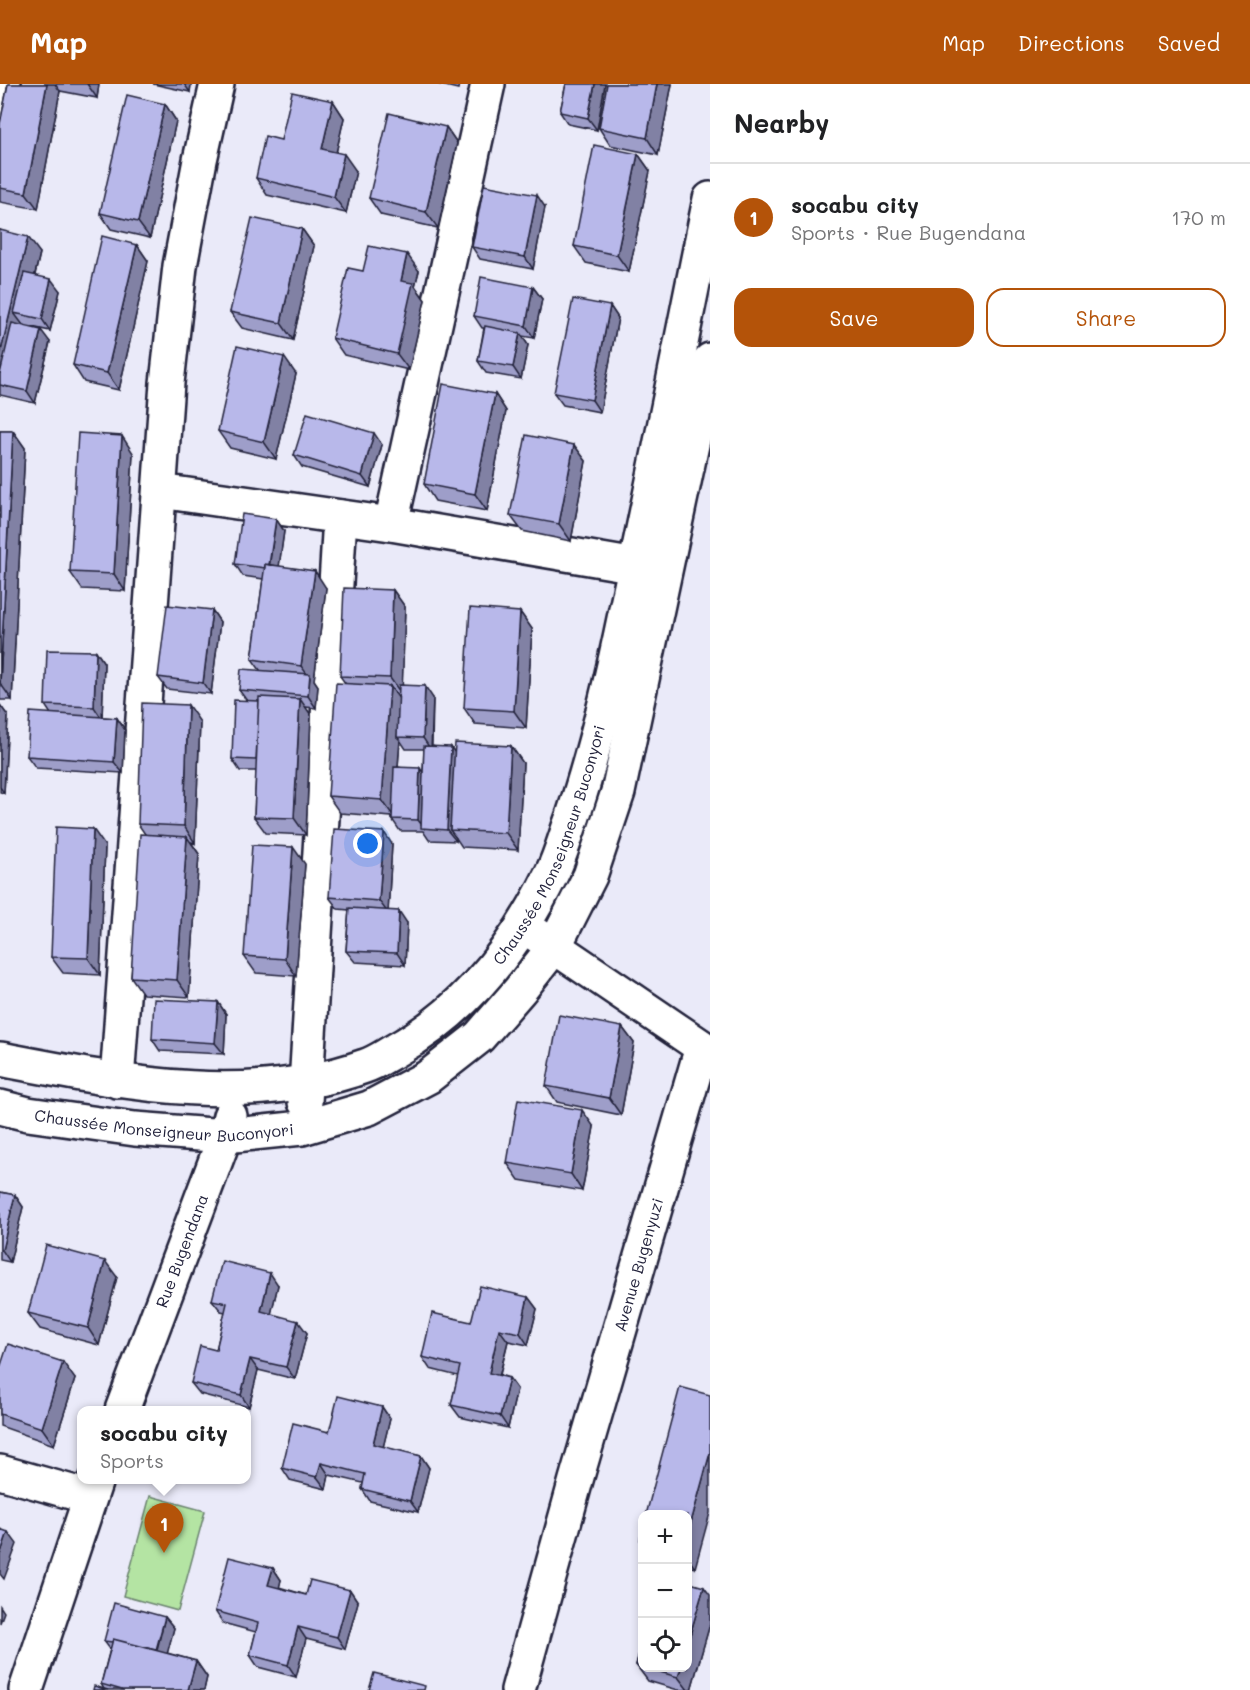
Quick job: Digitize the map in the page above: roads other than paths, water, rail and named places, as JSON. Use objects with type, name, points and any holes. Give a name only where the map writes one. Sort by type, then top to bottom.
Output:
[{"type":"street","points":[[0,101],[3,84]]},
{"type":"street","points":[[117,1081],[167,383],[180,266],[217,84]]},
{"type":"street","points":[[391,524],[488,84]]},
{"type":"street","name":"Chaussée Monseigneur Buconyori","points":[[0,1107],[135,1129],[225,1136],[302,1128],[369,1108],[428,1077],[478,1037],[554,947],[590,876],[618,792],[650,567],[710,199]]},
{"type":"street","name":"Chaussée Monseigneur Buconyori","points":[[0,1059],[117,1081],[236,1090],[307,1083],[368,1065],[421,1036],[458,1005],[494,967],[524,925],[554,870],[584,782],[608,694],[650,567],[710,360]]},
{"type":"street","points":[[160,491],[391,524],[650,567]]},
{"type":"street","points":[[302,1128],[307,1083],[340,517]]},
{"type":"street","name":"Avenue Bugenyuzi","points":[[518,1690],[576,1480],[706,1050],[524,925]]},
{"type":"street","name":"Rue Bugendana","points":[[124,1406],[225,1136],[236,1090]]},
{"type":"street","points":[[0,1472],[93,1488],[26,1690]]},
{"type":"place","name":"socabu city","points":[[164,1553]]}]
